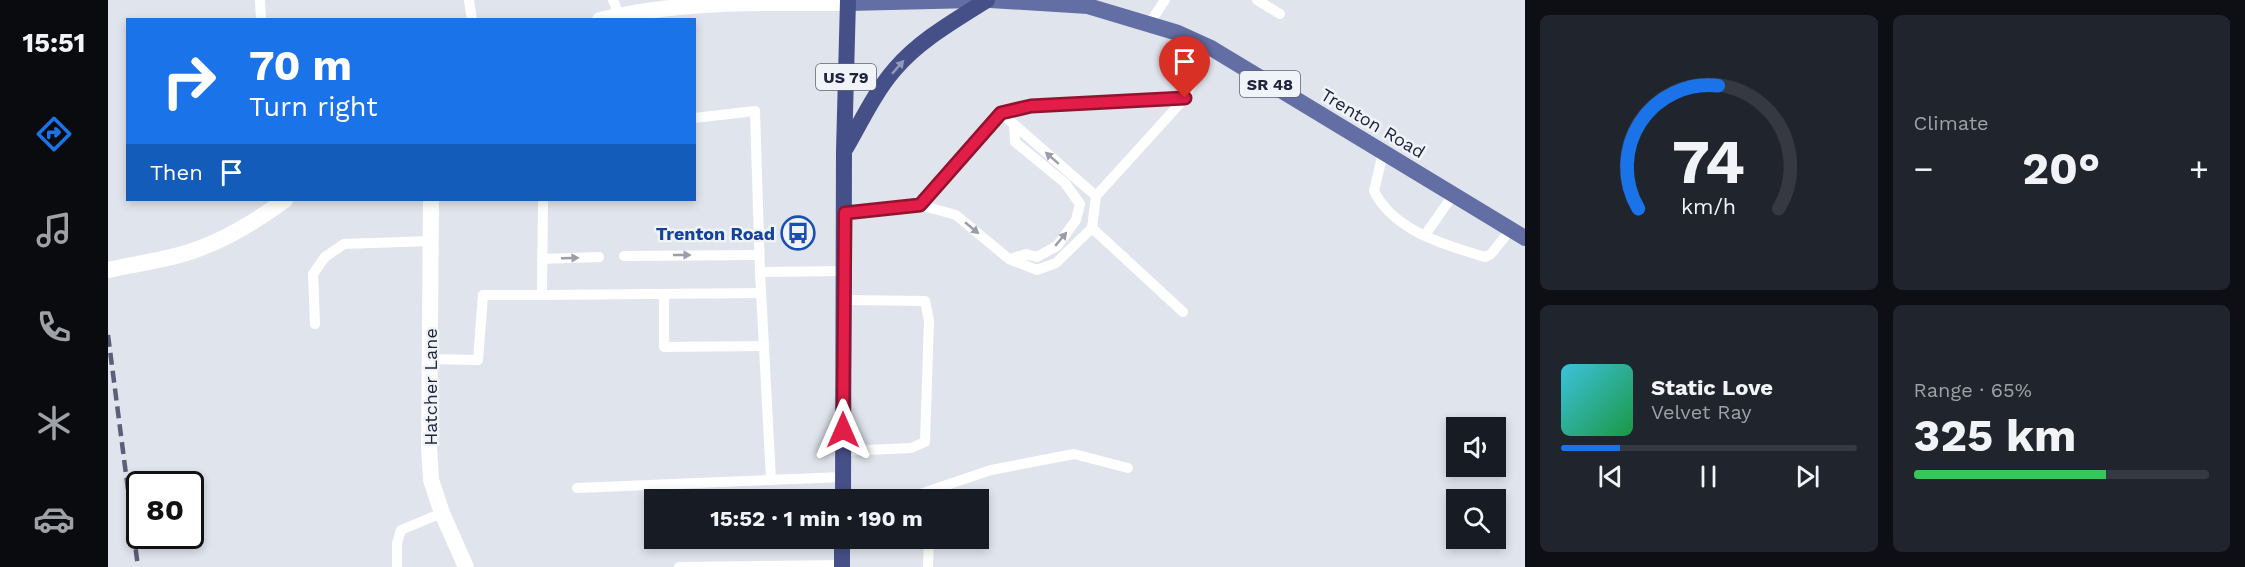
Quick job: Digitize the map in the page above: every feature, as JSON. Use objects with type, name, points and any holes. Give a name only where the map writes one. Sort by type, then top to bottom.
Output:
[{"type":"highway","points":[[844,151],[877,95],[893,71],[907,56],[931,36],[988,0]]},
{"type":"highway","name":"US 79","points":[[843,489],[844,151],[848,1]]},
{"type":"highway","points":[[842,566],[843,549]]},
{"type":"main road","points":[[848,1],[975,0]]},
{"type":"main road","name":"Trenton Road","points":[[988,0],[1088,6],[1178,33],[1211,48],[1518,233]]},
{"type":"street","points":[[602,18],[616,7],[848,1]]},
{"type":"street","points":[[108,270],[156,261],[210,245],[237,232],[284,201]]},
{"type":"street","name":"Hatcher Lane","points":[[430,201],[431,480],[442,513],[466,567]]},
{"type":"lane","points":[[260,0],[261,18]]},
{"type":"lane","points":[[469,0],[472,18]]},
{"type":"lane","points":[[1149,24],[1165,0]]},
{"type":"lane","points":[[1257,0],[1280,14]]},
{"type":"lane","points":[[845,213],[920,205],[956,215],[1009,259],[1038,270],[1056,263],[1092,228],[1096,196],[1185,98],[1211,48]]},
{"type":"lane","points":[[920,205],[1001,113],[1031,106],[1185,98]]},
{"type":"lane","points":[[696,118],[755,111],[759,255],[771,480]]},
{"type":"lane","points":[[1001,113],[1096,196]]},
{"type":"lane","points":[[1009,259],[1026,254],[1037,256],[1057,246],[1076,220],[1080,204],[1065,183],[1015,142],[1014,125]]},
{"type":"lane","points":[[1383,153],[1374,191],[1382,206],[1399,221],[1443,244],[1485,257],[1518,233]]},
{"type":"lane","points":[[1425,235],[1453,195]]},
{"type":"lane","points":[[542,295],[543,201]]},
{"type":"lane","points":[[1092,228],[1183,312]]},
{"type":"lane","points":[[315,324],[313,274],[325,257],[344,244],[430,241]]},
{"type":"lane","points":[[624,256],[759,255]]},
{"type":"lane","points":[[542,259],[599,257]]},
{"type":"lane","points":[[760,272],[845,271]]},
{"type":"lane","points":[[431,359],[478,360],[483,296],[761,293]]},
{"type":"lane","points":[[664,294],[664,347],[764,346]]},
{"type":"lane","points":[[843,451],[911,448],[925,441],[929,321],[925,301],[844,300]]},
{"type":"lane","points":[[935,489],[991,470],[1074,454],[1128,468]]},
{"type":"lane","points":[[577,488],[843,477]]},
{"type":"lane","points":[[398,567],[397,543],[401,530],[442,513]]},
{"type":"lane","points":[[928,567],[929,549]]},
{"type":"lane","points":[[679,567],[842,566]]},
{"type":"railway","points":[[108,335],[138,567]]},
{"type":"place","name":"Trenton Road","points":[[798,233]]},
{"type":"route","points":[[843,430],[845,213],[920,205],[1001,113],[1031,106],[1185,98]]}]
